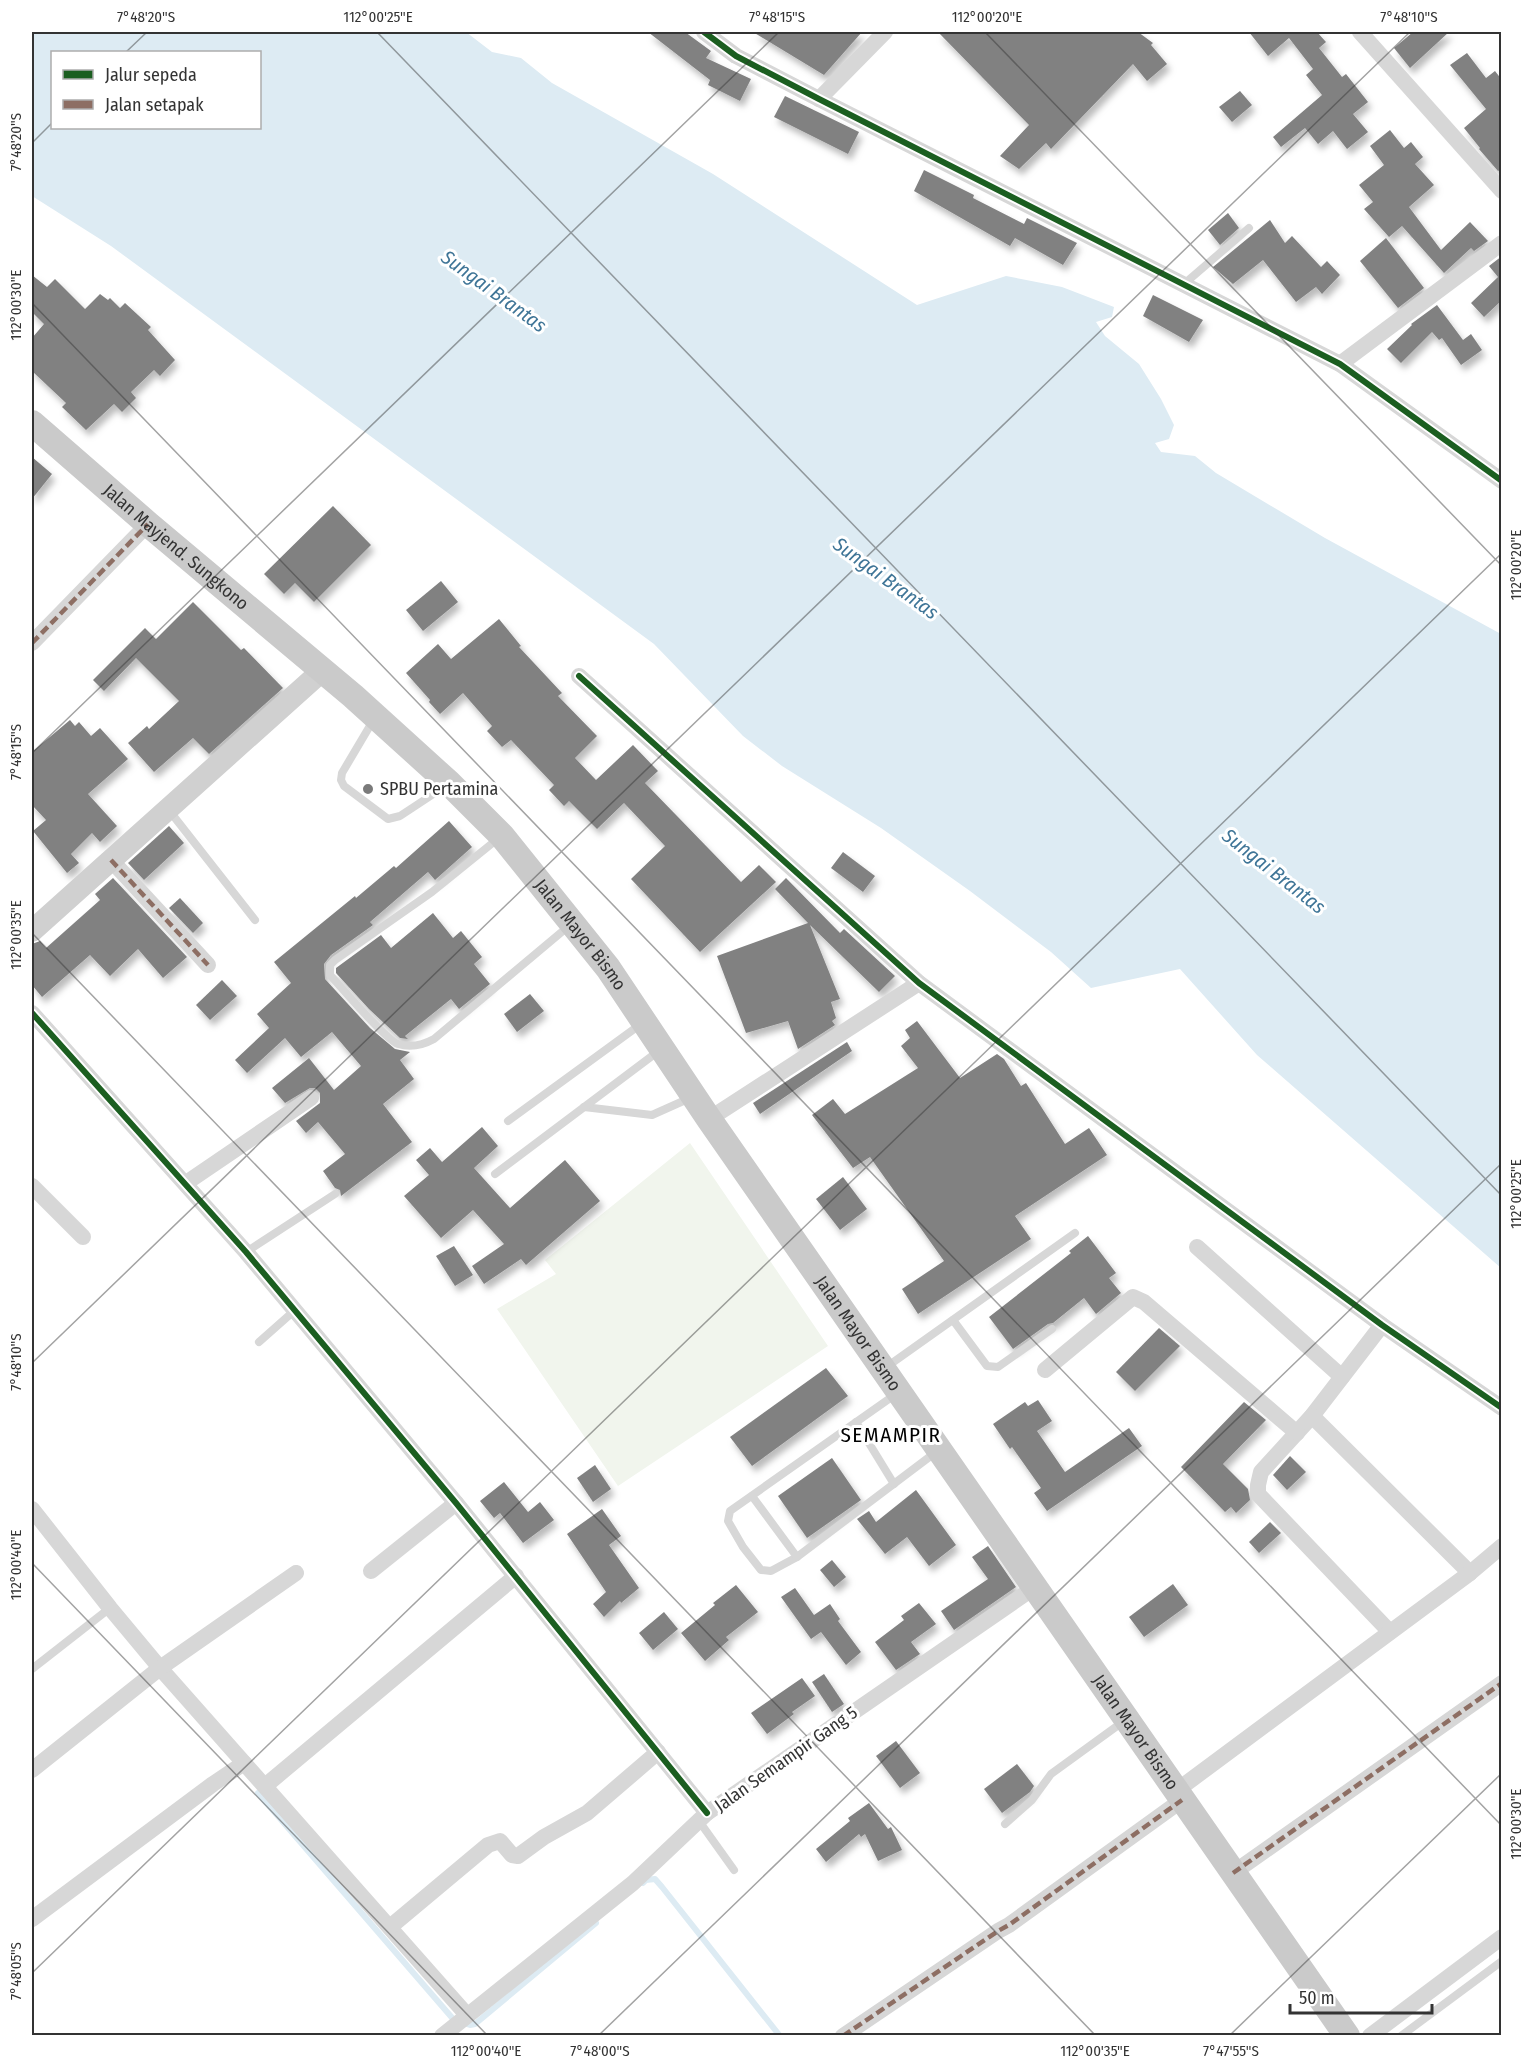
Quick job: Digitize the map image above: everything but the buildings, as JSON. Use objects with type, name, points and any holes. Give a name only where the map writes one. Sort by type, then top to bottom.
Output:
[{"type":"main road","name":"Jalan Mayjend. Sungkono","points":[[32,423],[148,524],[323,670]]},
{"type":"main road","name":"Jalan Mayor Bismo","points":[[323,670],[449,783],[502,836],[608,968],[709,1119],[1347,2036]]},
{"type":"street","points":[[704,32],[736,56],[1340,364],[1502,482]]},
{"type":"street","points":[[819,99],[885,32]]},
{"type":"street","points":[[1360,32],[1502,191]]},
{"type":"street","points":[[1340,364],[1502,243]]},
{"type":"street","points":[[32,643],[148,524]]},
{"type":"street","points":[[32,931],[323,670]]},
{"type":"street","points":[[579,676],[919,983],[1382,1324],[1502,1408]]},
{"type":"street","points":[[111,860],[208,965]]},
{"type":"street","points":[[709,1119],[919,983]]},
{"type":"street","points":[[32,1013],[246,1252],[456,1503],[658,1752],[703,1817]]},
{"type":"street","points":[[186,1183],[310,1098]]},
{"type":"street","points":[[32,1186],[83,1237]]},
{"type":"street","points":[[1197,1247],[1342,1377]]},
{"type":"street","points":[[1045,1370],[1133,1297],[1144,1302],[1297,1433]]},
{"type":"street","points":[[1382,1324],[1312,1416],[1261,1472],[1258,1494],[1390,1632]]},
{"type":"street","points":[[1312,1416],[1470,1573]]},
{"type":"street","points":[[370,1571],[456,1503]]},
{"type":"street","points":[[32,1509],[160,1668],[390,1927],[456,2024]]},
{"type":"street","points":[[843,2036],[1009,1925],[1470,1573],[1502,1546]]},
{"type":"street","points":[[32,1770],[160,1668],[296,1573]]},
{"type":"street","points":[[265,1786],[516,1576]]},
{"type":"street","name":"Jalan Semampir Gang 5","points":[[456,2024],[633,1883],[703,1817],[1035,1587]]},
{"type":"street","points":[[1233,1873],[1502,1683]]},
{"type":"street","points":[[390,1927],[488,1845],[500,1841],[513,1855],[518,1856],[552,1832],[586,1813],[658,1752]]},
{"type":"street","points":[[32,1919],[244,1763]]},
{"type":"street","points":[[1370,2036],[1502,1937]]},
{"type":"lane","points":[[1184,284],[1249,228]]},
{"type":"lane","points":[[375,717],[342,773],[341,780],[344,786],[387,819],[400,816],[449,783]]},
{"type":"lane","points":[[168,809],[255,920]]},
{"type":"lane","points":[[502,836],[432,892],[335,960],[330,965],[330,975],[390,1040],[407,1046],[422,1045],[434,1040],[573,923]]},
{"type":"lane","points":[[508,1121],[644,1022]]},
{"type":"lane","points":[[495,1174],[662,1049]]},
{"type":"lane","points":[[584,1107],[652,1115],[694,1096]]},
{"type":"lane","points":[[246,1252],[335,1194]]},
{"type":"lane","points":[[883,1369],[1076,1233]]},
{"type":"lane","points":[[259,1342],[294,1311]]},
{"type":"lane","points":[[953,1320],[987,1365],[992,1368],[998,1368],[1052,1329]]},
{"type":"lane","points":[[898,1392],[730,1510],[728,1521],[742,1547],[761,1570],[771,1571],[796,1557],[939,1450]]},
{"type":"lane","points":[[856,1422],[894,1484]]},
{"type":"lane","points":[[752,1496],[796,1557]]},
{"type":"lane","points":[[32,1669],[110,1608]]},
{"type":"lane","points":[[1005,1824],[1032,1800],[1051,1774],[1126,1719]]},
{"type":"lane","points":[[703,1817],[734,1870]]},
{"type":"lane","points":[[1401,2036],[1502,1961]]},
{"type":"shaded area","points":[[690,1143],[828,1346],[618,1486],[497,1309],[556,1274],[545,1260]]},
{"type":"water","name":"Sungai Brantas","points":[[32,32],[466,32],[492,52],[521,58],[552,83],[713,174],[917,305],[1006,276],[1062,287],[1114,307],[1112,317],[1096,322],[1105,336],[1139,364],[1174,425],[1169,439],[1155,443],[1161,452],[1195,456],[1216,473],[1325,538],[1501,634],[1501,1268],[1257,1055],[1180,969],[1091,988],[1051,952],[970,891],[881,828],[782,766],[743,736],[654,644],[111,246],[32,196]]},
{"type":"waterway","points":[[258,1793],[454,2020],[470,2025],[475,2024],[596,1923]]},
{"type":"waterway","points":[[643,1883],[646,1880],[655,1879],[780,2036]]},
{"type":"marked path","points":[[32,643],[148,524]]},
{"type":"marked path","points":[[111,860],[208,965]]},
{"type":"marked path","points":[[1233,1873],[1502,1683]]},
{"type":"marked path","points":[[843,2036],[1009,1925],[1182,1800]]},
{"type":"cycle path","points":[[704,32],[736,56],[1340,364],[1502,481]]},
{"type":"cycle path","points":[[579,676],[919,983],[1382,1325],[1502,1408]]},
{"type":"cycle path","points":[[32,1013],[246,1252],[456,1503],[707,1813]]},
{"type":"place","name":"SPBU Pertamina","points":[[368,789]]},
{"type":"district","name":"SEMAMPIR","points":[[891,1435]]}]
